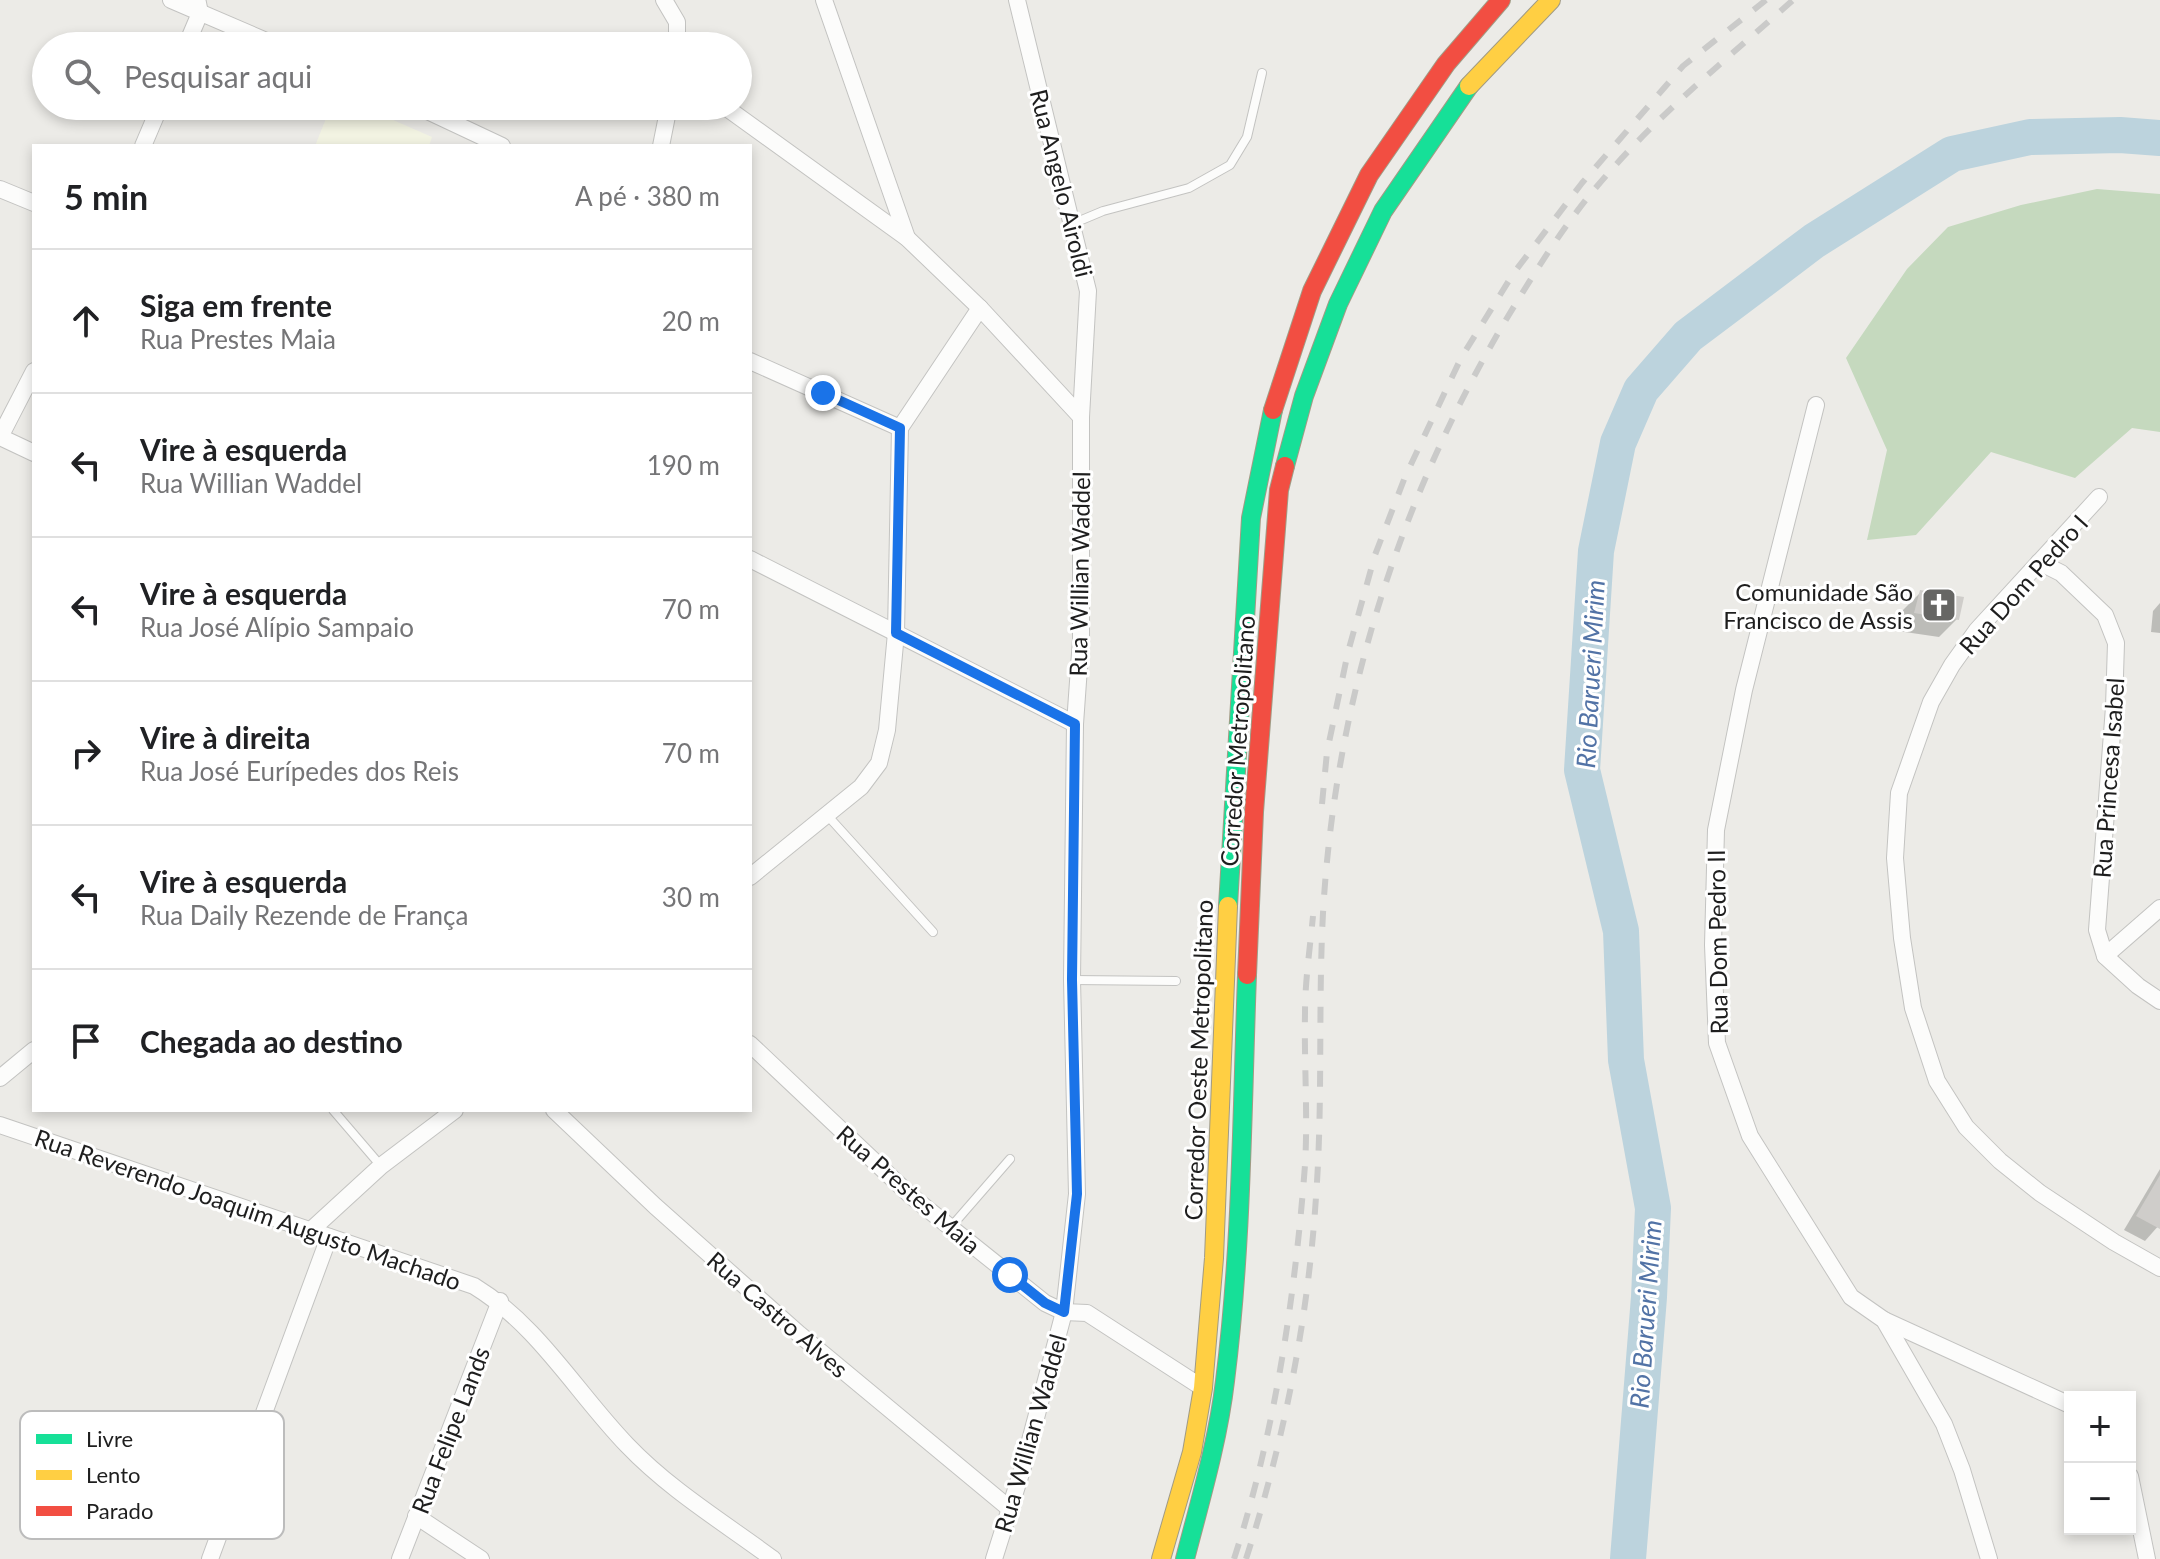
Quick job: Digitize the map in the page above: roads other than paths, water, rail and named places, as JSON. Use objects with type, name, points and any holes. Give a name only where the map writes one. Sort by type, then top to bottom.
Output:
[{"type":"main road","name":"Corredor Oeste Metropolitano","points":[[1161,1559],[1192,1452],[1203,1388],[1214,1258],[1231,835],[1251,518],[1273,409],[1312,291],[1369,175],[1446,64],[1501,0]]},
{"type":"main road","name":"Corredor Metropolitano","points":[[1185,1559],[1210,1460],[1225,1383],[1236,1252],[1254,812],[1279,490],[1308,383],[1338,304],[1383,211],[1466,89],[1551,0]]},
{"type":"main road","points":[[1192,1534],[1191,1509],[1208,1425],[1203,1388]]},
{"type":"street","points":[[171,0],[199,7],[250,32]]},
{"type":"street","points":[[664,0],[677,22],[677,32]]},
{"type":"street","points":[[824,0],[907,238]]},
{"type":"street","name":"Rua Angelo Airoldi","points":[[1017,0],[1088,291],[1081,417]]},
{"type":"street","points":[[191,32],[199,7]]},
{"type":"street","points":[[144,144],[154,120]]},
{"type":"street","points":[[447,120],[498,144]]},
{"type":"street","points":[[661,144],[666,120]]},
{"type":"street","points":[[743,120],[907,238],[980,308],[1081,417]]},
{"type":"street","points":[[0,189],[32,202]]},
{"type":"street","points":[[752,875],[861,787],[879,763],[887,730],[896,633],[900,428],[980,308]]},
{"type":"street","points":[[752,362],[900,428]]},
{"type":"street","points":[[32,375],[0,437],[32,452]]},
{"type":"street","name":"Rua Dom Pedro II","points":[[1816,405],[1744,690],[1716,830],[1713,945],[1717,1043],[1750,1136],[1851,1297],[1884,1320],[1944,1424],[1962,1470],[1989,1559]]},
{"type":"street","name":"Rua Willian Waddel","points":[[994,1559],[1043,1395],[1064,1312],[1077,1194],[1072,980],[1075,724],[1081,639],[1081,417]]},
{"type":"street","name":"Rua Dom Pedro I","points":[[2099,497],[1977,630],[1931,702],[1899,793],[1895,858],[1911,994],[1937,1081],[1966,1127],[2000,1161],[2040,1193],[2160,1268]]},
{"type":"street","points":[[752,560],[1075,724]]},
{"type":"street","name":"Rua Princesa Isabel","points":[[2039,562],[2061,573],[2105,615],[2116,643],[2097,930],[2105,956]]},
{"type":"street","points":[[2160,908],[2105,956],[2160,1001]]},
{"type":"street","name":"Rua Prestes Maia","points":[[752,1046],[910,1195],[1045,1303],[1064,1312],[1087,1313],[1203,1388]]},
{"type":"street","points":[[0,1078],[32,1052]]},
{"type":"street","points":[[309,1232],[381,1166],[452,1112]]},
{"type":"street","name":"Rua Castro Alves","points":[[556,1112],[655,1206],[799,1334],[1010,1509]]},
{"type":"street","name":"Rua Reverendo Joaquim Augusto Machado","points":[[0,1125],[474,1286],[500,1301],[547,1349],[584,1399],[669,1486],[773,1559]]},
{"type":"street","points":[[266,1411],[329,1237]]},
{"type":"street","name":"Rua Felipe Lands","points":[[400,1559],[500,1301]]},
{"type":"street","points":[[1884,1320],[2064,1402]]},
{"type":"street","points":[[2136,1505],[2147,1559]]},
{"type":"street","points":[[416,1516],[481,1559]]},
{"type":"street","points":[[210,1559],[218,1539]]},
{"type":"lane","points":[[1072,224],[1103,211],[1189,188],[1230,165],[1247,137],[1262,73]]},
{"type":"lane","points":[[827,815],[933,932]]},
{"type":"lane","points":[[1072,980],[1176,981]]},
{"type":"lane","points":[[335,1112],[381,1166]]},
{"type":"lane","points":[[950,1228],[1010,1159]]},
{"type":"waterway","name":"Rio Barueri Mirim","points":[[1628,1559],[1653,1208],[1626,1060],[1621,931],[1582,770],[1596,551],[1618,443],[1641,390],[1688,336],[1814,241],[1952,154],[2030,137],[2120,135],[2160,138]]},
{"type":"railway","points":[[1322,804],[1327,752],[1348,652],[1375,555],[1405,477],[1461,358],[1513,274],[1582,183],[1683,66],[1766,0]]},
{"type":"railway","points":[[1246,1559],[1283,1425],[1307,1289],[1318,1161],[1323,913],[1330,834],[1358,680],[1404,530],[1434,458],[1469,387],[1507,318],[1565,228],[1591,193],[1649,130],[1793,0]]},
{"type":"railway","points":[[1234,1559],[1261,1462],[1289,1314],[1305,1165],[1305,1001],[1313,916]]},
{"type":"place","name":"Comunidade São Francisco de Assis","points":[[1939,605]]}]
